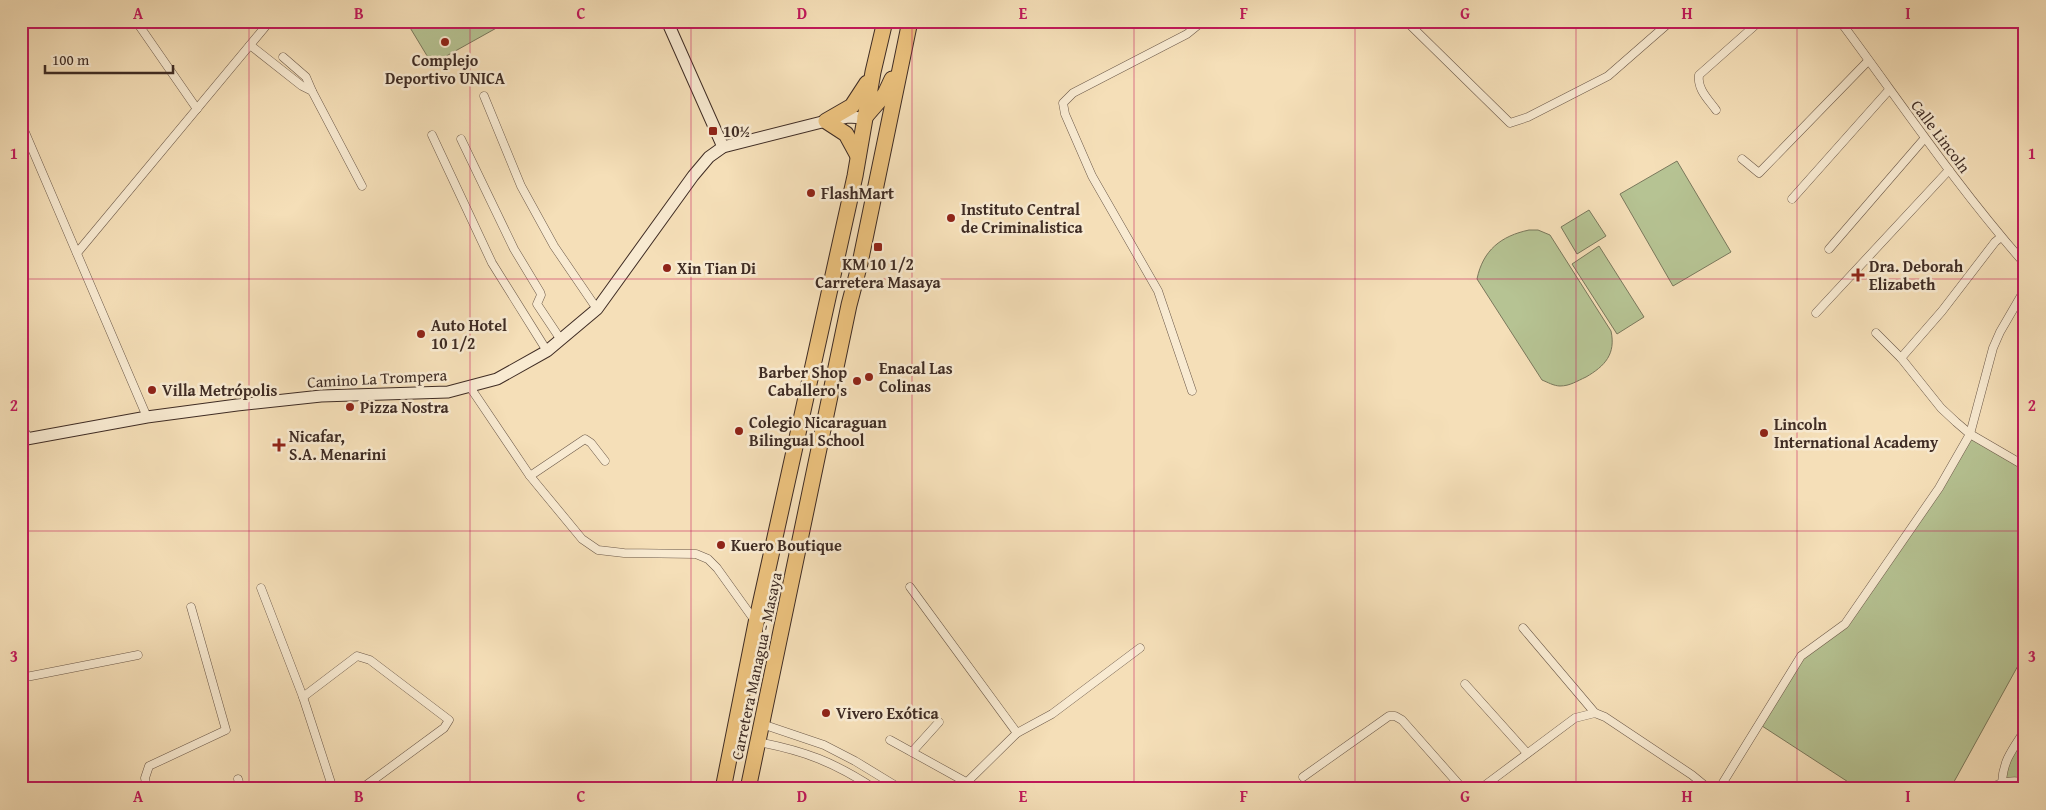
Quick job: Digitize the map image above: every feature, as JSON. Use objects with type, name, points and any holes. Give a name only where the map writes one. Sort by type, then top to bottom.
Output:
[{"type":"highway","name":"Carretera Managua - Masaya","points":[[723,789],[756,623],[858,156],[873,72],[885,21]]},
{"type":"highway","name":"Carretera Managua - Masaya","points":[[748,789],[910,21]]},
{"type":"highway","points":[[860,263],[857,252],[876,162],[874,142],[864,118],[884,94],[900,63]]},
{"type":"highway","points":[[858,156],[846,134],[826,121],[852,106],[864,90],[873,72]]},
{"type":"street","points":[[136,21],[197,109]]},
{"type":"street","points":[[77,253],[270,21]]},
{"type":"street","points":[[667,21],[723,147],[826,121],[848,117],[864,118]]},
{"type":"street","points":[[1192,391],[1158,291],[1092,176],[1065,114],[1063,103],[1073,93],[1187,34],[1203,21]]},
{"type":"street","points":[[1406,21],[1510,123],[1528,117],[1608,76],[1672,21]]},
{"type":"street","points":[[1716,110],[1700,88],[1699,75],[1760,21]]},
{"type":"street","name":"Calle Lincoln","points":[[1840,21],[1924,139],[2001,237],[2025,264]]},
{"type":"street","points":[[250,45],[302,86],[312,91]]},
{"type":"street","points":[[283,57],[306,77],[362,186]]},
{"type":"street","points":[[1742,159],[1759,173],[1868,61]]},
{"type":"street","points":[[1792,199],[1889,90]]},
{"type":"street","points":[[484,96],[521,186],[554,246],[597,309]]},
{"type":"street","points":[[21,123],[147,416]]},
{"type":"street","points":[[432,134],[492,263],[548,351]]},
{"type":"street","points":[[461,139],[514,249],[540,292],[541,295],[537,304],[560,340]]},
{"type":"street","points":[[1829,249],[1924,139]]},
{"type":"street","name":"Camino La Trompera","points":[[25,440],[147,416],[321,396],[448,392],[496,379],[548,351],[597,309],[693,176],[709,158],[723,147]]},
{"type":"street","points":[[1816,312],[1949,170]]},
{"type":"street","points":[[1901,358],[1942,311],[1995,242],[2001,237]]},
{"type":"street","points":[[1719,789],[1801,656],[1845,624],[1939,488],[1970,434],[1993,348],[2025,289]]},
{"type":"street","points":[[1876,333],[1901,358],[1941,408],[1970,434],[2025,466]]},
{"type":"street","points":[[470,387],[530,476],[582,539],[598,550],[624,553],[696,554],[708,559],[717,568],[756,623]]},
{"type":"street","points":[[21,425],[25,440]]},
{"type":"street","points":[[530,476],[585,439],[588,440],[604,461]]},
{"type":"street","points":[[910,586],[1017,733]]},
{"type":"street","points":[[261,588],[303,697],[333,789]]},
{"type":"street","points":[[147,789],[145,778],[149,766],[226,730],[191,607]]},
{"type":"street","points":[[1523,628],[1595,713],[1606,717],[1710,789]]},
{"type":"street","points":[[960,789],[1017,733],[1052,714],[1140,648]]},
{"type":"street","points":[[21,678],[138,655]]},
{"type":"street","points":[[303,697],[357,656],[370,660],[449,720],[444,728],[361,789]]},
{"type":"street","points":[[1465,684],[1527,753]]},
{"type":"street","points":[[1480,789],[1576,718],[1595,713]]},
{"type":"street","points":[[1303,776],[1389,716],[1395,716],[1402,720],[1463,789]]},
{"type":"street","points":[[912,752],[939,722]]},
{"type":"street","points":[[762,724],[824,745],[855,760],[901,789]]},
{"type":"street","points":[[2002,783],[2006,759],[2025,730]]},
{"type":"street","points":[[890,740],[966,782]]},
{"type":"street","points":[[758,742],[818,757],[851,773],[875,789]]},
{"type":"street","points":[[238,779],[241,789]]},
{"type":"street","points":[[1991,789],[2002,783],[2020,781],[2025,783]]},
{"type":"green space","name":"Complejo Deportivo UNICA","points":[[406,21],[509,21],[432,64]]},
{"type":"green space","points":[[1677,161],[1731,252],[1673,286],[1620,194]]},
{"type":"green space","points":[[1589,210],[1606,236],[1577,254],[1561,227]]},
{"type":"green space","points":[[1529,230],[1538,230],[1550,235],[1611,331],[1612,346],[1604,364],[1586,377],[1567,385],[1555,385],[1542,380],[1477,279],[1484,260],[1495,246],[1510,236]]},
{"type":"green space","points":[[1599,246],[1644,317],[1617,334],[1572,264]]},
{"type":"green space","points":[[1970,434],[2025,466],[2025,653],[1950,789],[1859,789],[1759,724],[1801,656],[1845,624],[1939,488]]},
{"type":"green space","points":[[2025,730],[2025,785],[2002,783],[2003,768]]},
{"type":"place","name":"Complejo Deportivo UNICA","points":[[445,42]]},
{"type":"place","name":"10½","points":[[713,131]]},
{"type":"place","name":"FlashMart","points":[[811,193]]},
{"type":"place","name":"Instituto Central de Criminalistica","points":[[951,218]]},
{"type":"place","name":"KM 10 1/2 Carretera Masaya","points":[[878,247]]},
{"type":"place","name":"Xin Tian Di","points":[[667,268]]},
{"type":"place","name":"Dra. Deborah Elizabeth","points":[[1858,275]]},
{"type":"place","name":"Auto Hotel 10 1/2","points":[[421,334]]},
{"type":"place","name":"Enacal Las Colinas","points":[[869,377]]},
{"type":"place","name":"Barber Shop Caballero's","points":[[857,381]]},
{"type":"place","name":"Villa Metrópolis","points":[[152,390]]},
{"type":"place","name":"Pizza Nostra","points":[[350,407]]},
{"type":"place","name":"Colegio Nicaraguan Bilingual School","points":[[739,431]]},
{"type":"place","name":"Lincoln International Academy","points":[[1764,433]]},
{"type":"place","name":"Nicafar, S.A. Menarini","points":[[279,445]]},
{"type":"place","name":"Kuero Boutique","points":[[721,545]]},
{"type":"place","name":"Vivero Exótica","points":[[826,713]]}]
